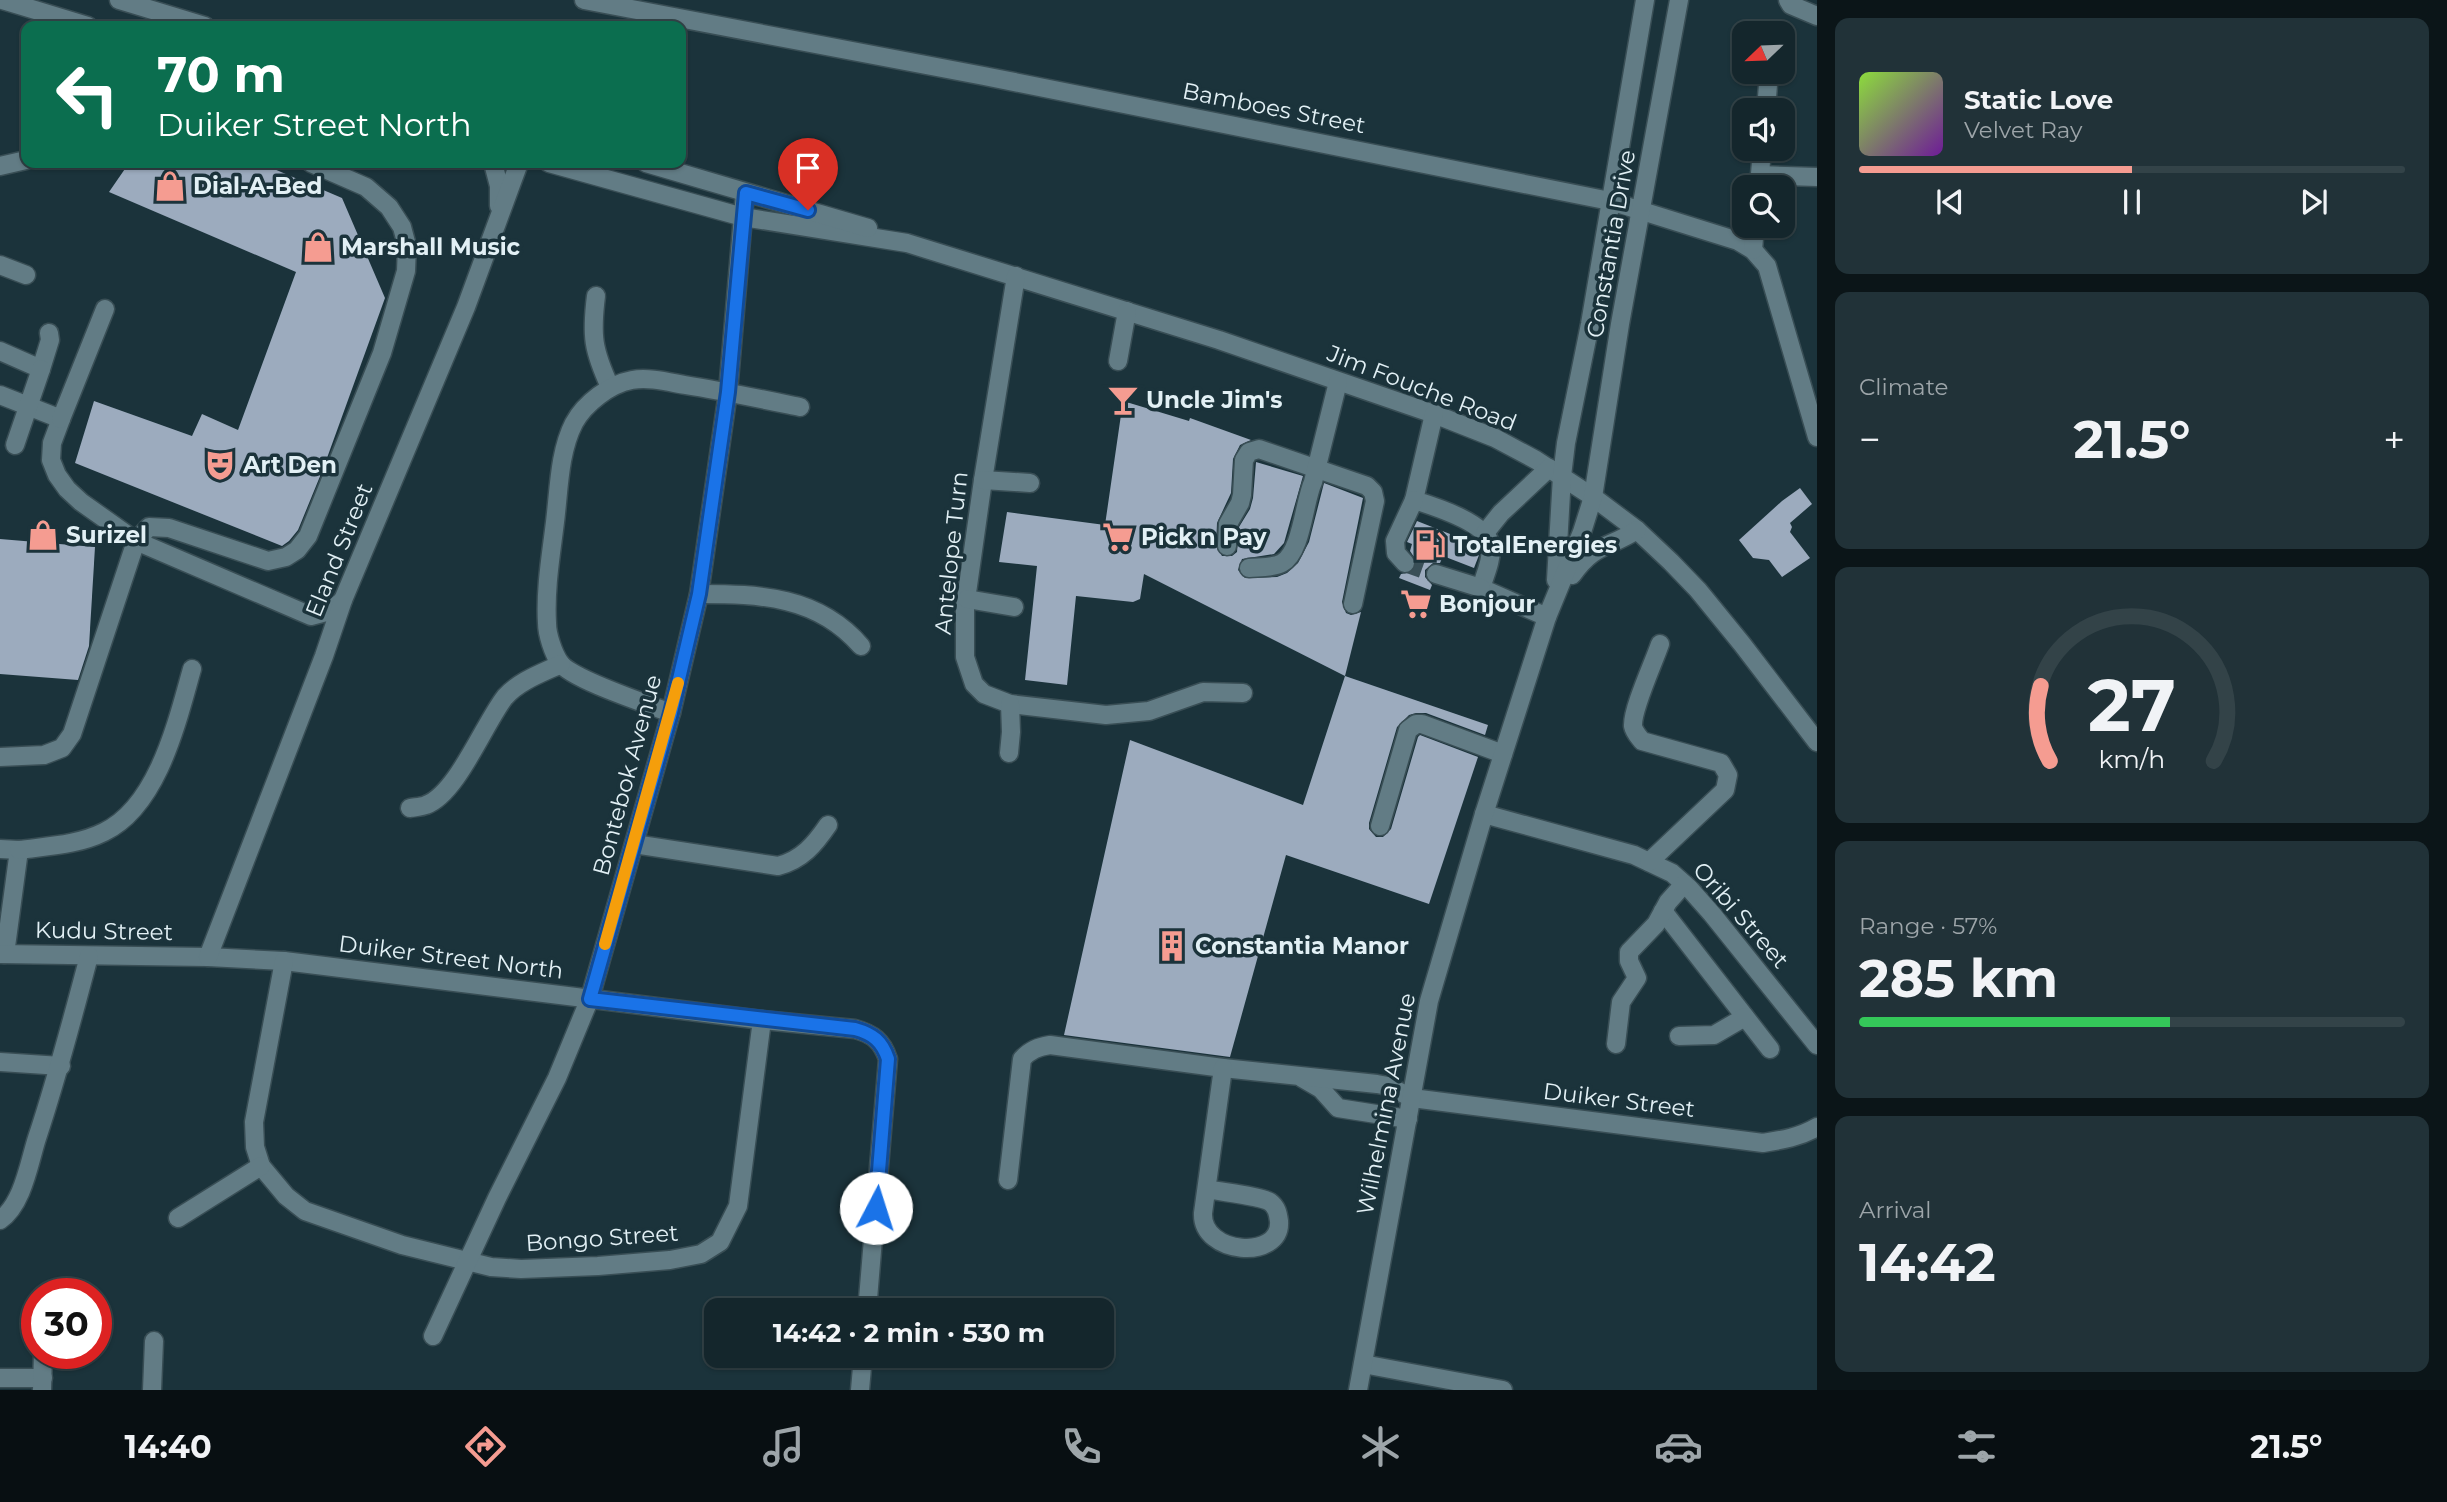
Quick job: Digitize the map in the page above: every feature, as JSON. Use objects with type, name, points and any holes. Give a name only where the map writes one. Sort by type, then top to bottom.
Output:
[{"type":"street","points":[[2,0],[71,21]]},
{"type":"street","points":[[119,0],[174,21]]},
{"type":"street","name":"Bamboes Street","points":[[584,0],[998,78],[1610,201],[1738,241],[1753,250]]},
{"type":"street","name":"Constantia Drive","points":[[1555,472],[1566,443],[1590,324],[1645,0]]},
{"type":"street","name":"Constantia Drive","points":[[1593,497],[1601,461],[1620,324],[1679,0]]},
{"type":"street","points":[[1788,0],[1791,5],[1817,16]]},
{"type":"street","points":[[141,7],[145,21]]},
{"type":"street","points":[[0,166],[21,161]]},
{"type":"street","points":[[0,757],[44,755],[62,748],[72,734],[136,541],[149,527],[157,526],[268,561],[286,557],[297,550],[308,536],[382,353],[406,271],[407,246],[402,227],[389,206],[366,187],[322,168]]},
{"type":"street","points":[[494,168],[499,186],[498,220]]},
{"type":"street","name":"Eland Street","points":[[208,957],[343,600],[466,307],[518,168]]},
{"type":"street","name":"Jim Fouche Road","points":[[567,168],[743,217],[907,243]]},
{"type":"street","name":"Jim Fouche Road","points":[[663,168],[822,214],[1127,312],[1434,414],[1495,438],[1555,472],[1637,530],[1698,590],[1817,742]]},
{"type":"street","points":[[1795,179],[1817,177]]},
{"type":"street","name":"Bontebok Avenue","points":[[433,1336],[557,1077],[590,999],[671,713],[699,594],[728,392],[746,193]]},
{"type":"street","points":[[1754,238],[1753,250],[1767,265],[1775,286],[1817,437]]},
{"type":"street","points":[[0,265],[26,275]]},
{"type":"street","name":"Antelope Turn","points":[[1016,276],[967,599],[964,645],[968,672],[974,684],[984,694],[1010,704],[1082,713],[1130,714],[1203,692],[1243,694]]},
{"type":"street","points":[[596,296],[592,328],[595,350],[610,387]]},
{"type":"street","points":[[105,309],[52,443],[51,460],[67,489],[136,541],[311,616],[330,611],[343,600]]},
{"type":"street","points":[[1118,361],[1127,312]]},
{"type":"street","points":[[15,445],[50,340],[49,333]]},
{"type":"street","points":[[0,351],[41,369]]},
{"type":"street","points":[[671,713],[605,688],[561,664],[547,625],[547,583],[563,461],[575,420],[610,387],[632,380],[650,379],[800,407]]},
{"type":"street","points":[[1249,568],[1273,566],[1287,559],[1304,519],[1308,493],[1338,382]]},
{"type":"street","points":[[0,395],[61,419]]},
{"type":"street","points":[[1405,563],[1396,553],[1395,541],[1414,500],[1434,414]]},
{"type":"street","points":[[1227,547],[1228,524],[1240,503],[1242,471],[1249,452],[1259,449],[1367,486],[1374,496],[1373,514],[1353,604]]},
{"type":"street","points":[[1485,533],[1501,513],[1555,472]]},
{"type":"street","name":"Wilhelmina Avenue","points":[[1551,604],[1555,472]]},
{"type":"street","points":[[983,480],[1030,483]]},
{"type":"street","name":"Wilhelmina Avenue","points":[[1358,1390],[1429,1001],[1484,814],[1551,604],[1582,532],[1593,497]]},
{"type":"street","points":[[1414,500],[1438,508],[1485,533],[1491,544],[1481,588]]},
{"type":"street","points":[[1436,575],[1551,604],[1585,557],[1611,541],[1637,530]]},
{"type":"street","points":[[699,594],[736,594],[799,604],[847,629],[861,646]]},
{"type":"street","points":[[967,599],[1014,607]]},
{"type":"street","points":[[311,616],[324,656]]},
{"type":"street","points":[[1649,862],[1725,790],[1728,775],[1721,763],[1642,741],[1636,734],[1633,726],[1637,708],[1660,644]]},
{"type":"street","points":[[410,808],[425,806],[434,801],[449,785],[477,747],[505,697],[520,684],[561,664]]},
{"type":"street","points":[[0,849],[19,850],[80,842],[106,832],[124,818],[151,786],[167,751],[191,669]]},
{"type":"street","points":[[1009,753],[1010,704]]},
{"type":"street","points":[[1380,826],[1408,730],[1412,726],[1422,724],[1503,754]]},
{"type":"street","name":"Oribi Street","points":[[1484,814],[1634,855],[1672,873],[1712,914],[1817,1045]]},
{"type":"street","points":[[634,844],[778,866],[793,862],[805,853],[828,825]]},
{"type":"street","points":[[3,954],[19,850]]},
{"type":"street","points":[[1616,1044],[1621,1002],[1637,978],[1629,961],[1629,953],[1656,924],[1684,884]]},
{"type":"street","points":[[1663,911],[1770,1049]]},
{"type":"street","name":"Kudu Street","points":[[3,954],[208,957]]},
{"type":"street","points":[[0,1220],[7,1215],[20,1192],[61,1066],[89,956]]},
{"type":"street","name":"Duiker Street North","points":[[208,957],[284,961],[855,1029],[868,1033],[884,1046],[888,1059],[868,1298]]},
{"type":"street","points":[[178,1218],[261,1166],[255,1147],[254,1122],[284,961]]},
{"type":"street","points":[[1679,1036],[1714,1035],[1745,1017]]},
{"type":"street","name":"Bongo Street","points":[[261,1166],[286,1196],[305,1211],[402,1245],[491,1267],[521,1269],[598,1266],[670,1260],[701,1254],[720,1242],[738,1206],[762,1020]]},
{"type":"street","name":"Duiker Street","points":[[1008,1180],[1022,1059],[1038,1047],[1050,1045],[1388,1086],[1412,1098],[1763,1143],[1808,1133],[1817,1127]]},
{"type":"street","points":[[0,1062],[61,1066]]},
{"type":"street","points":[[1207,1189],[1268,1201],[1279,1214],[1276,1236],[1262,1248],[1244,1247],[1219,1242],[1209,1235],[1203,1222],[1207,1189],[1223,1068]]},
{"type":"street","points":[[1299,1077],[1321,1089],[1338,1108],[1408,1119]]},
{"type":"street","points":[[152,1390],[154,1341]]},
{"type":"street","points":[[1363,1364],[1503,1390]]},
{"type":"street","points":[[860,1390],[862,1368]]},
{"type":"street","points":[[0,1378],[43,1384]]},
{"type":"building","points":[[126,168],[272,168],[342,198],[385,298],[298,530],[282,546],[75,463],[94,401],[192,436],[202,414],[238,430],[296,272],[109,192]]},
{"type":"building","points":[[1123,401],[1189,421],[1190,418],[1251,440],[1240,445],[1233,459],[1231,493],[1217,523],[1216,546],[1222,556],[1232,556],[1237,552],[1239,527],[1253,498],[1256,462],[1303,476],[1284,543],[1274,554],[1242,559],[1238,570],[1245,578],[1277,577],[1287,573],[1298,563],[1309,542],[1324,483],[1363,498],[1342,602],[1346,613],[1351,615],[1361,612],[1345,676],[1144,574],[1140,599],[1133,602],[1076,596],[1067,685],[1025,680],[1037,566],[999,562],[1007,512],[1105,525]]},
{"type":"building","points":[[1800,488],[1812,504],[1790,523],[1790,532],[1810,558],[1782,577],[1769,560],[1753,558],[1739,540]]},
{"type":"building","points":[[1417,521],[1478,545],[1479,555],[1474,568],[1443,556],[1440,563],[1433,563],[1425,570],[1425,577],[1432,585],[1430,590],[1399,578],[1401,574],[1412,572],[1416,566],[1416,560],[1410,551],[1412,544],[1407,542]]},
{"type":"building","points":[[0,539],[95,547],[89,646],[78,680],[0,674]]},
{"type":"building","name":"Constantia Manor","points":[[1345,676],[1488,725],[1485,735],[1426,713],[1416,713],[1409,715],[1397,727],[1369,823],[1369,829],[1376,837],[1383,837],[1391,829],[1420,735],[1478,757],[1429,904],[1286,855],[1230,1057],[1064,1035],[1130,740],[1303,805]]},
{"type":"tunnel","points":[[1405,563],[1436,574]]},
{"type":"slow traffic","points":[[605,944],[678,683]]},
{"type":"place","name":"Dial-A-Bed","points":[[170,186]]},
{"type":"place","name":"Marshall Music","points":[[318,247]]},
{"type":"place","name":"Uncle Jim's","points":[[1123,400]]},
{"type":"place","name":"Art Den","points":[[220,465]]},
{"type":"place","name":"Surizel","points":[[43,535]]},
{"type":"place","name":"Pick n Pay","points":[[1118,537]]},
{"type":"place","name":"TotalEnergies","points":[[1430,545]]},
{"type":"place","name":"Bonjour","points":[[1416,604]]},
{"type":"place","name":"Constantia Manor","points":[[1172,946]]},
{"type":"route","points":[[808,210],[746,193],[728,392],[699,594],[671,713],[590,999],[855,1029],[878,1040],[884,1046],[888,1059],[876,1208]]}]
